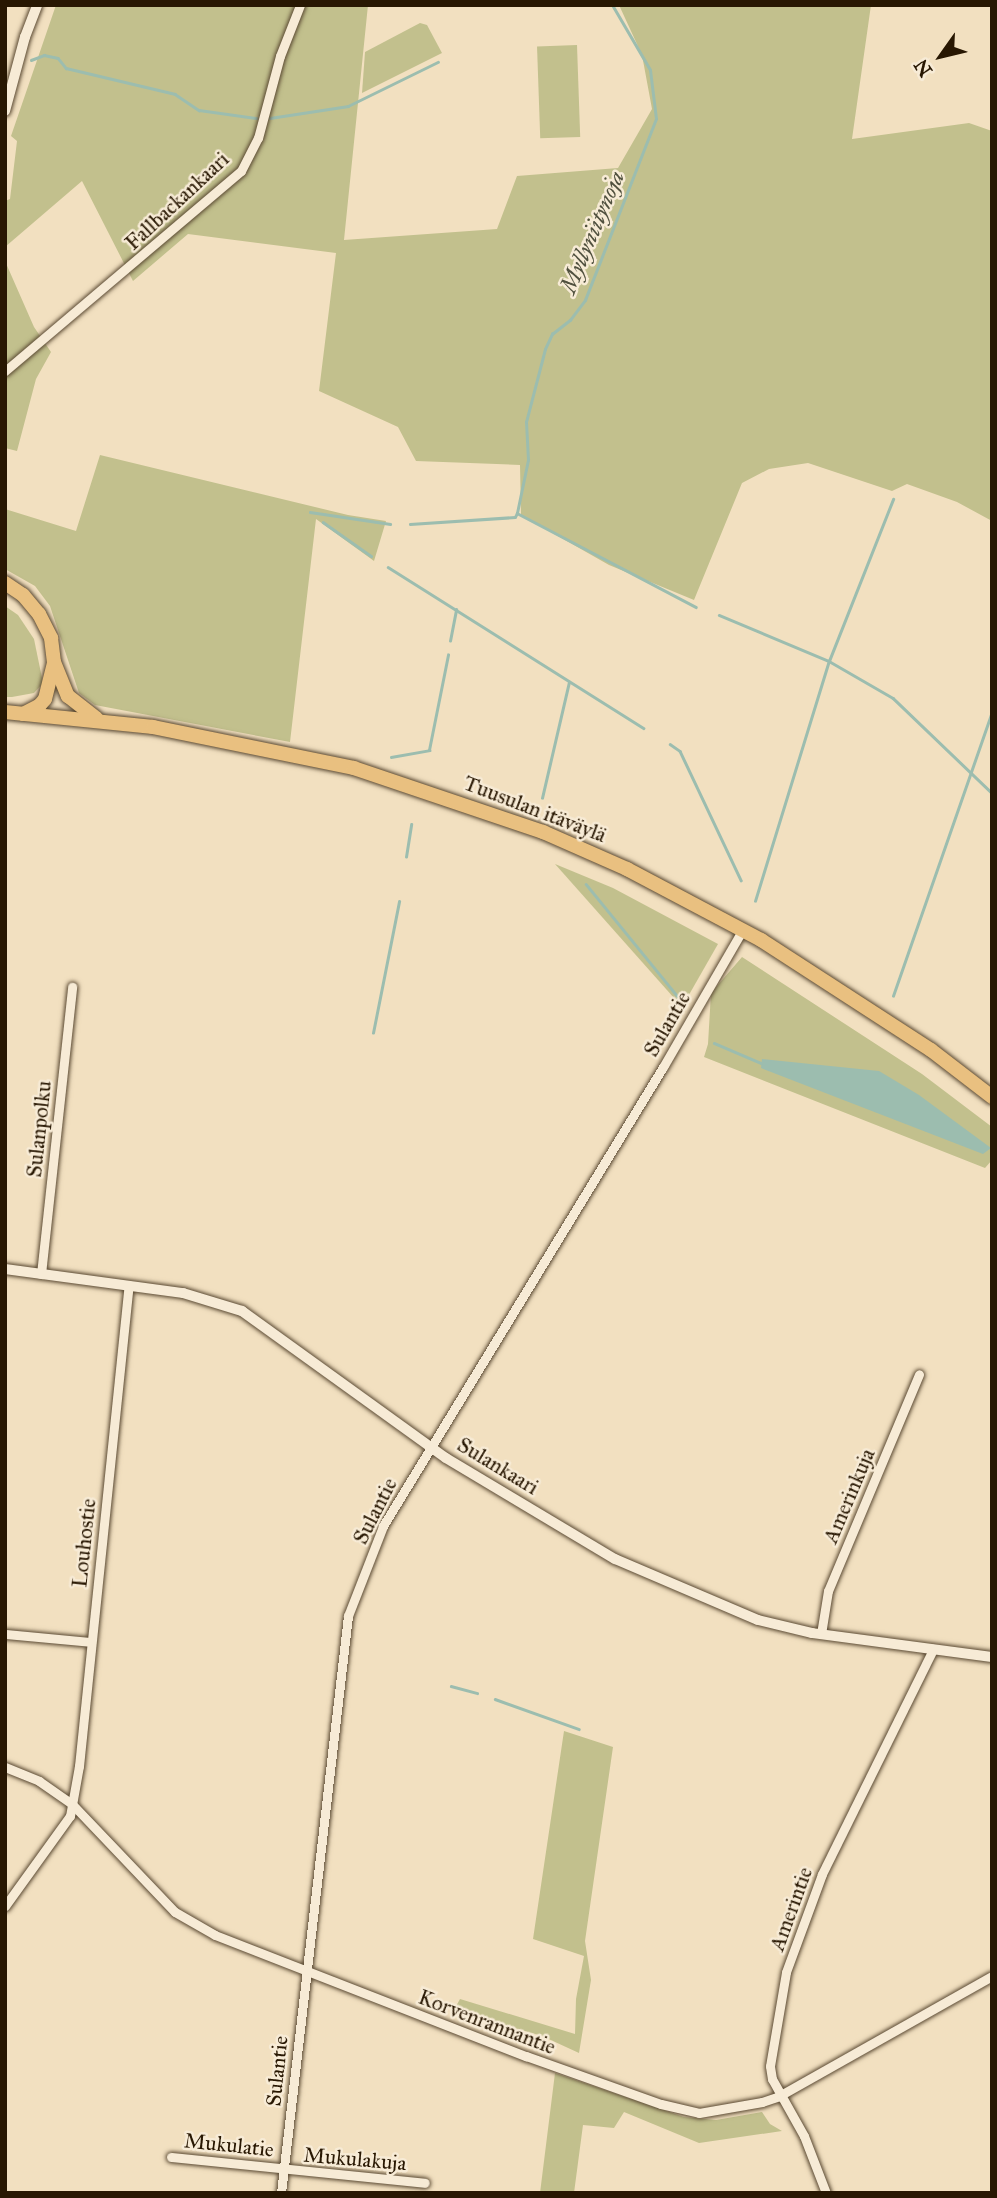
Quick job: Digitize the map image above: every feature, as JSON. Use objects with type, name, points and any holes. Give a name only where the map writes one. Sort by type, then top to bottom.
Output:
[{"type":"main road","points":[[5,583],[23,595],[39,614],[51,638],[54,662],[68,696],[85,712],[100,720]]},
{"type":"main road","points":[[22,714],[39,706],[45,699],[54,662]]},
{"type":"main road","name":"Tuusulan itäväylä","points":[[5,712],[100,720],[255,746],[354,768],[429,791],[543,832],[627,869],[743,929],[878,1014],[992,1097]]},
{"type":"street","points":[[5,111],[25,37],[37,5]]},
{"type":"street","name":"Fallbackankaari","points":[[5,371],[241,171],[258,138],[279,57],[300,5]]},
{"type":"street","name":"Sulantie","points":[[281,2193],[304,1970],[318,1882],[348,1616],[383,1526],[663,1067],[743,929]]},
{"type":"street","name":"Sulanpolku","points":[[41,1274],[72,987]]},
{"type":"street","name":"Sulankaari","points":[[5,1269],[183,1293],[242,1311],[446,1458],[615,1559],[758,1620],[821,1634],[992,1657]]},
{"type":"street","name":"Louhostie","points":[[5,1906],[67,1821],[72,1804],[79,1766],[129,1286]]},
{"type":"street","name":"Amerinkuja","points":[[821,1634],[828,1591],[919,1374]]},
{"type":"street","points":[[5,1634],[91,1642]]},
{"type":"street","name":"Amerintie","points":[[826,2193],[804,2136],[779,2096],[770,2066],[786,1972],[822,1874],[933,1649]]},
{"type":"street","name":"Korvenrannantie","points":[[5,1767],[39,1781],[72,1804],[175,1912],[215,1935],[661,2104],[699,2113],[762,2102],[779,2096],[992,1976]]},
{"type":"street","name":"Mukulatie","points":[[171,2157],[283,2169]]},
{"type":"street","name":"Mukulakuja","points":[[283,2169],[425,2183]]},
{"type":"shaded area","points":[[56,5],[368,5],[344,240],[497,229],[517,176],[618,168],[652,109],[642,55],[619,5],[871,5],[852,139],[969,123],[992,131],[992,521],[957,502],[907,484],[892,491],[808,463],[769,469],[742,483],[694,600],[609,565],[521,515],[520,465],[416,461],[398,427],[319,391],[336,253],[188,234],[133,281],[82,181],[5,247],[5,201],[10,199],[17,141],[11,136]]},
{"type":"shaded area","points":[[420,23],[427,25],[442,53],[362,93],[365,52]]},
{"type":"shaded area","points":[[577,45],[580,137],[540,138],[537,46]]},
{"type":"shaded area","points":[[5,261],[34,327],[51,352],[36,379],[17,451],[5,448]]},
{"type":"shaded area","points":[[100,455],[348,515],[386,521],[374,561],[316,519],[290,742],[95,705],[79,693],[50,606],[35,586],[5,569],[5,509],[76,531]]},
{"type":"shaded area","points":[[5,606],[18,615],[34,639],[43,683],[34,693],[5,697]]},
{"type":"shaded area","points":[[555,864],[613,888],[718,944],[682,1007]]},
{"type":"shaded area","points":[[742,957],[922,1074],[992,1127],[992,1160],[985,1168],[704,1057],[708,1044],[711,993]]},
{"type":"shaded area","points":[[762,1059],[879,1071],[919,1095],[991,1148],[983,1154],[761,1068]]},
{"type":"shaded area","points":[[564,1731],[613,1747],[585,1941],[591,1980],[579,2053],[542,2036],[454,2010],[460,1999],[575,2034],[576,1999],[584,1956],[533,1939]]},
{"type":"shaded area","points":[[555,2073],[684,2117],[716,2120],[762,2112],[770,2124],[782,2131],[699,2143],[624,2112],[614,2128],[583,2125],[574,2193],[540,2193]]},
{"type":"waterway","name":"Myllyniitynoja","points":[[517,513],[528,460],[526,422],[545,349],[552,334],[570,320],[585,300],[656,119],[650,70],[612,5]]},
{"type":"waterway","points":[[31,60],[44,55],[58,58],[66,68],[175,94],[199,110],[256,118]]},
{"type":"waterway","points":[[270,118],[348,106],[438,62]]},
{"type":"waterway","points":[[755,901],[829,661],[893,499]]},
{"type":"waterway","points":[[310,512],[390,524]]},
{"type":"waterway","points":[[517,513],[696,607]]},
{"type":"waterway","points":[[410,524],[515,517],[517,513]]},
{"type":"waterway","points":[[323,522],[371,556]]},
{"type":"waterway","points":[[388,567],[644,728]]},
{"type":"waterway","points":[[450,641],[456,610]]},
{"type":"waterway","points":[[719,615],[829,661],[893,698],[992,793]]},
{"type":"waterway","points":[[391,757],[429,750],[448,655]]},
{"type":"waterway","points":[[542,798],[569,682]]},
{"type":"waterway","points":[[893,996],[992,712]]},
{"type":"waterway","points":[[670,744],[680,751],[741,880]]},
{"type":"waterway","points":[[406,857],[411,824]]},
{"type":"waterway","points":[[586,884],[684,1004]]},
{"type":"waterway","points":[[373,1033],[399,902]]},
{"type":"waterway","points":[[714,1043],[761,1063]]},
{"type":"waterway","points":[[451,1686],[477,1693]]},
{"type":"waterway","points":[[495,1699],[579,1729]]}]
